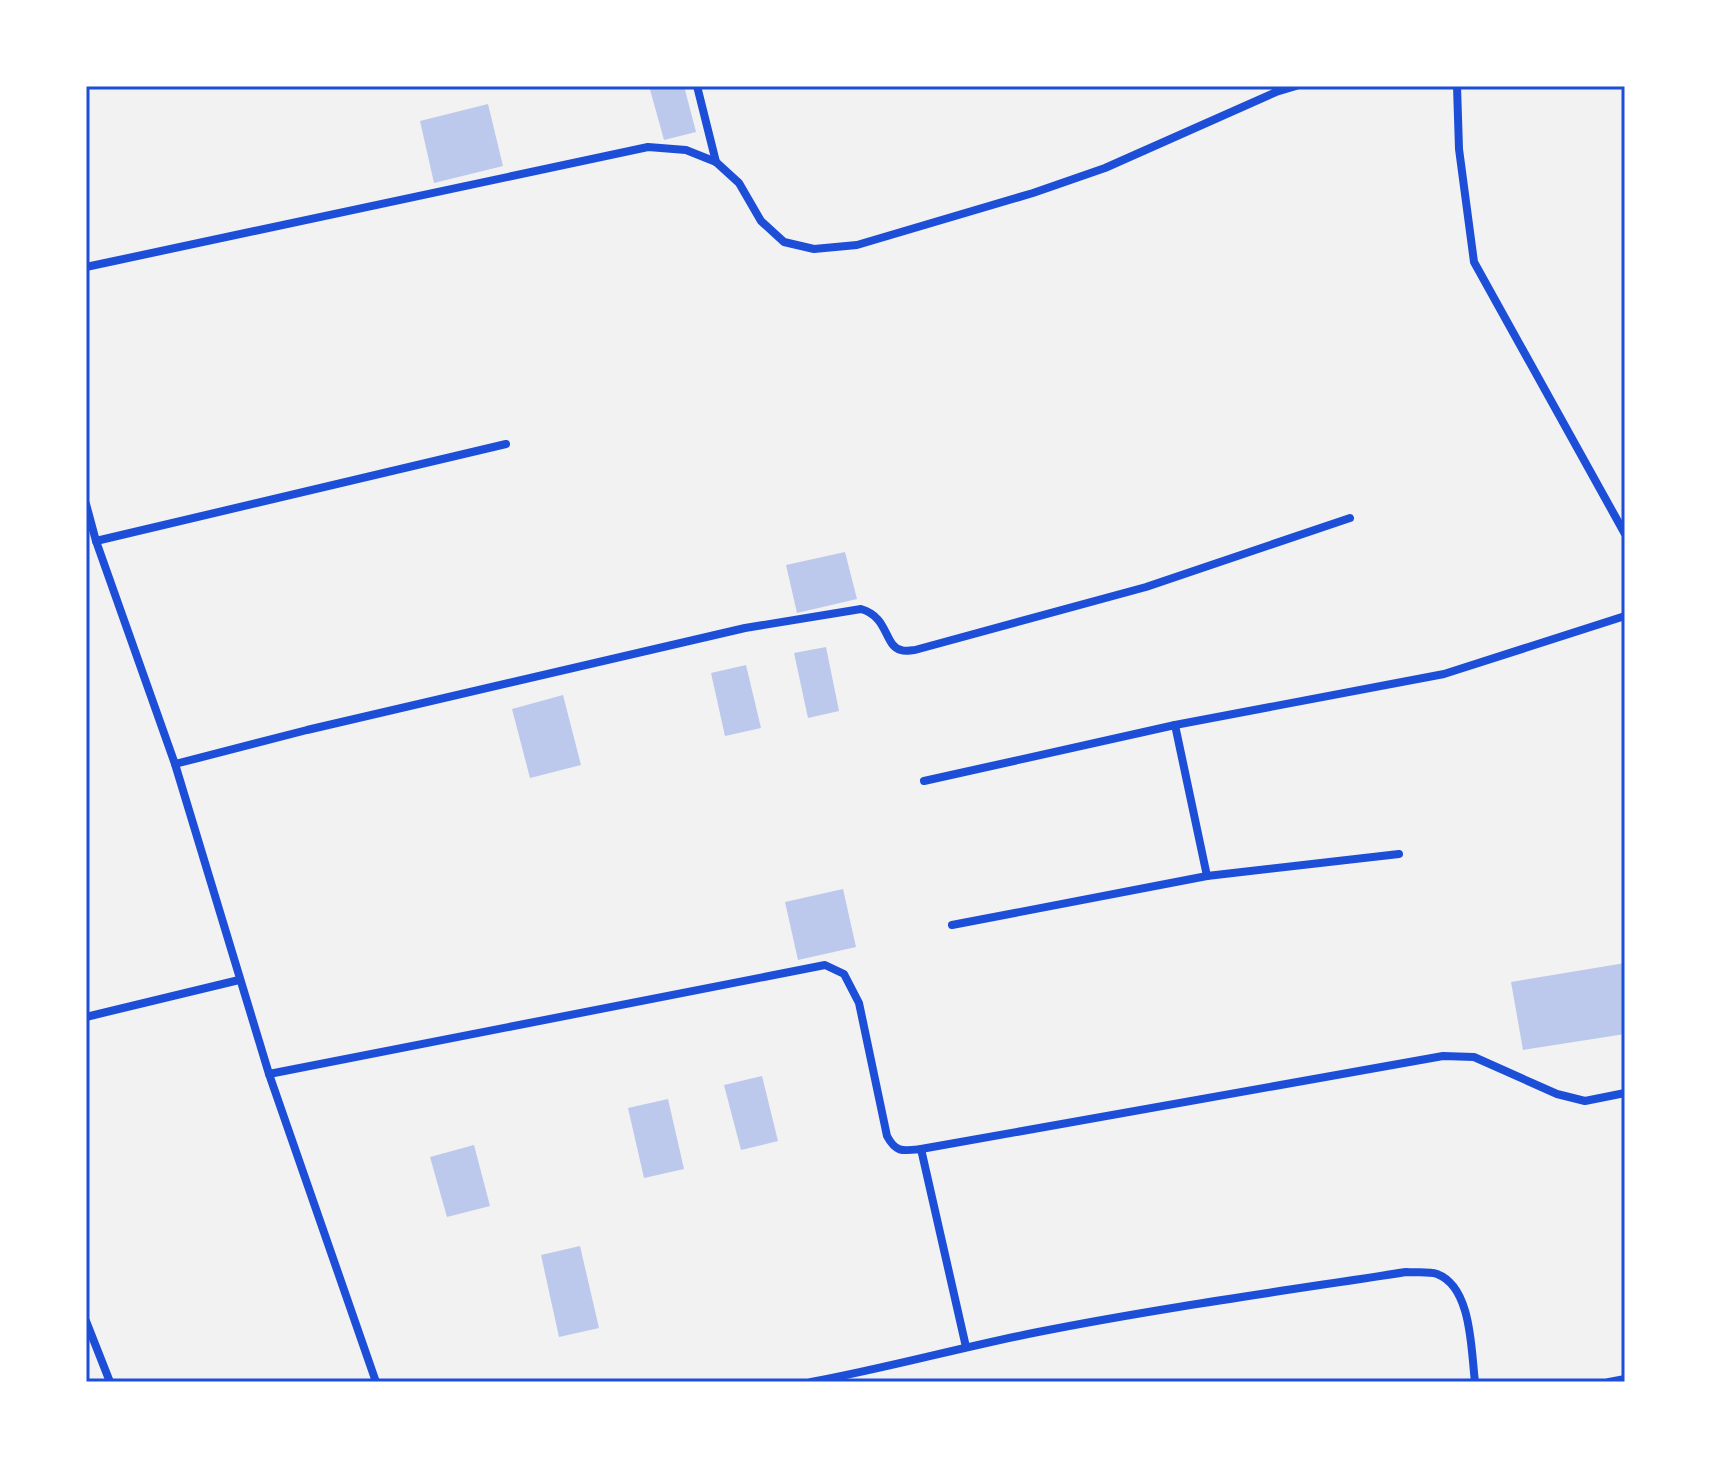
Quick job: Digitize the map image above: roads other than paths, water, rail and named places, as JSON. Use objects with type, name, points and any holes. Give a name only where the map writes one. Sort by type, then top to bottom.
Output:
[{"type":"street","points":[[697,86],[716,162]]},
{"type":"street","points":[[86,267],[648,147],[686,150],[716,162],[739,183],[761,221],[784,242],[814,249],[857,245],[1033,193],[1105,168],[1296,86]]},
{"type":"street","points":[[1457,86],[1459,149],[1474,262],[1625,534]]},
{"type":"street","points":[[96,541],[506,444]]},
{"type":"street","points":[[86,504],[96,541],[175,764],[269,1074],[376,1382]]},
{"type":"street","points":[[175,764],[307,730],[730,632],[861,609],[872,612],[892,644],[901,650],[915,650],[1146,587],[1350,518]]},
{"type":"street","points":[[924,781],[1175,725],[1444,674],[1625,616]]},
{"type":"street","points":[[1175,725],[1207,876]]},
{"type":"street","points":[[952,925],[1207,876],[1399,854]]},
{"type":"street","points":[[269,1074],[825,965],[844,974],[859,1003],[887,1136],[892,1146],[901,1151],[1443,1056],[1474,1057],[1557,1094],[1585,1101],[1625,1093]]},
{"type":"street","points":[[86,1017],[239,980]]},
{"type":"street","points":[[921,1149],[966,1347]]},
{"type":"street","points":[[811,1382],[966,1347],[1118,1318],[1406,1272],[1434,1273],[1451,1282],[1464,1306],[1475,1382]]},
{"type":"street","points":[[86,1321],[110,1382]]},
{"type":"street","points":[[1609,1382],[1625,1379]]}]
